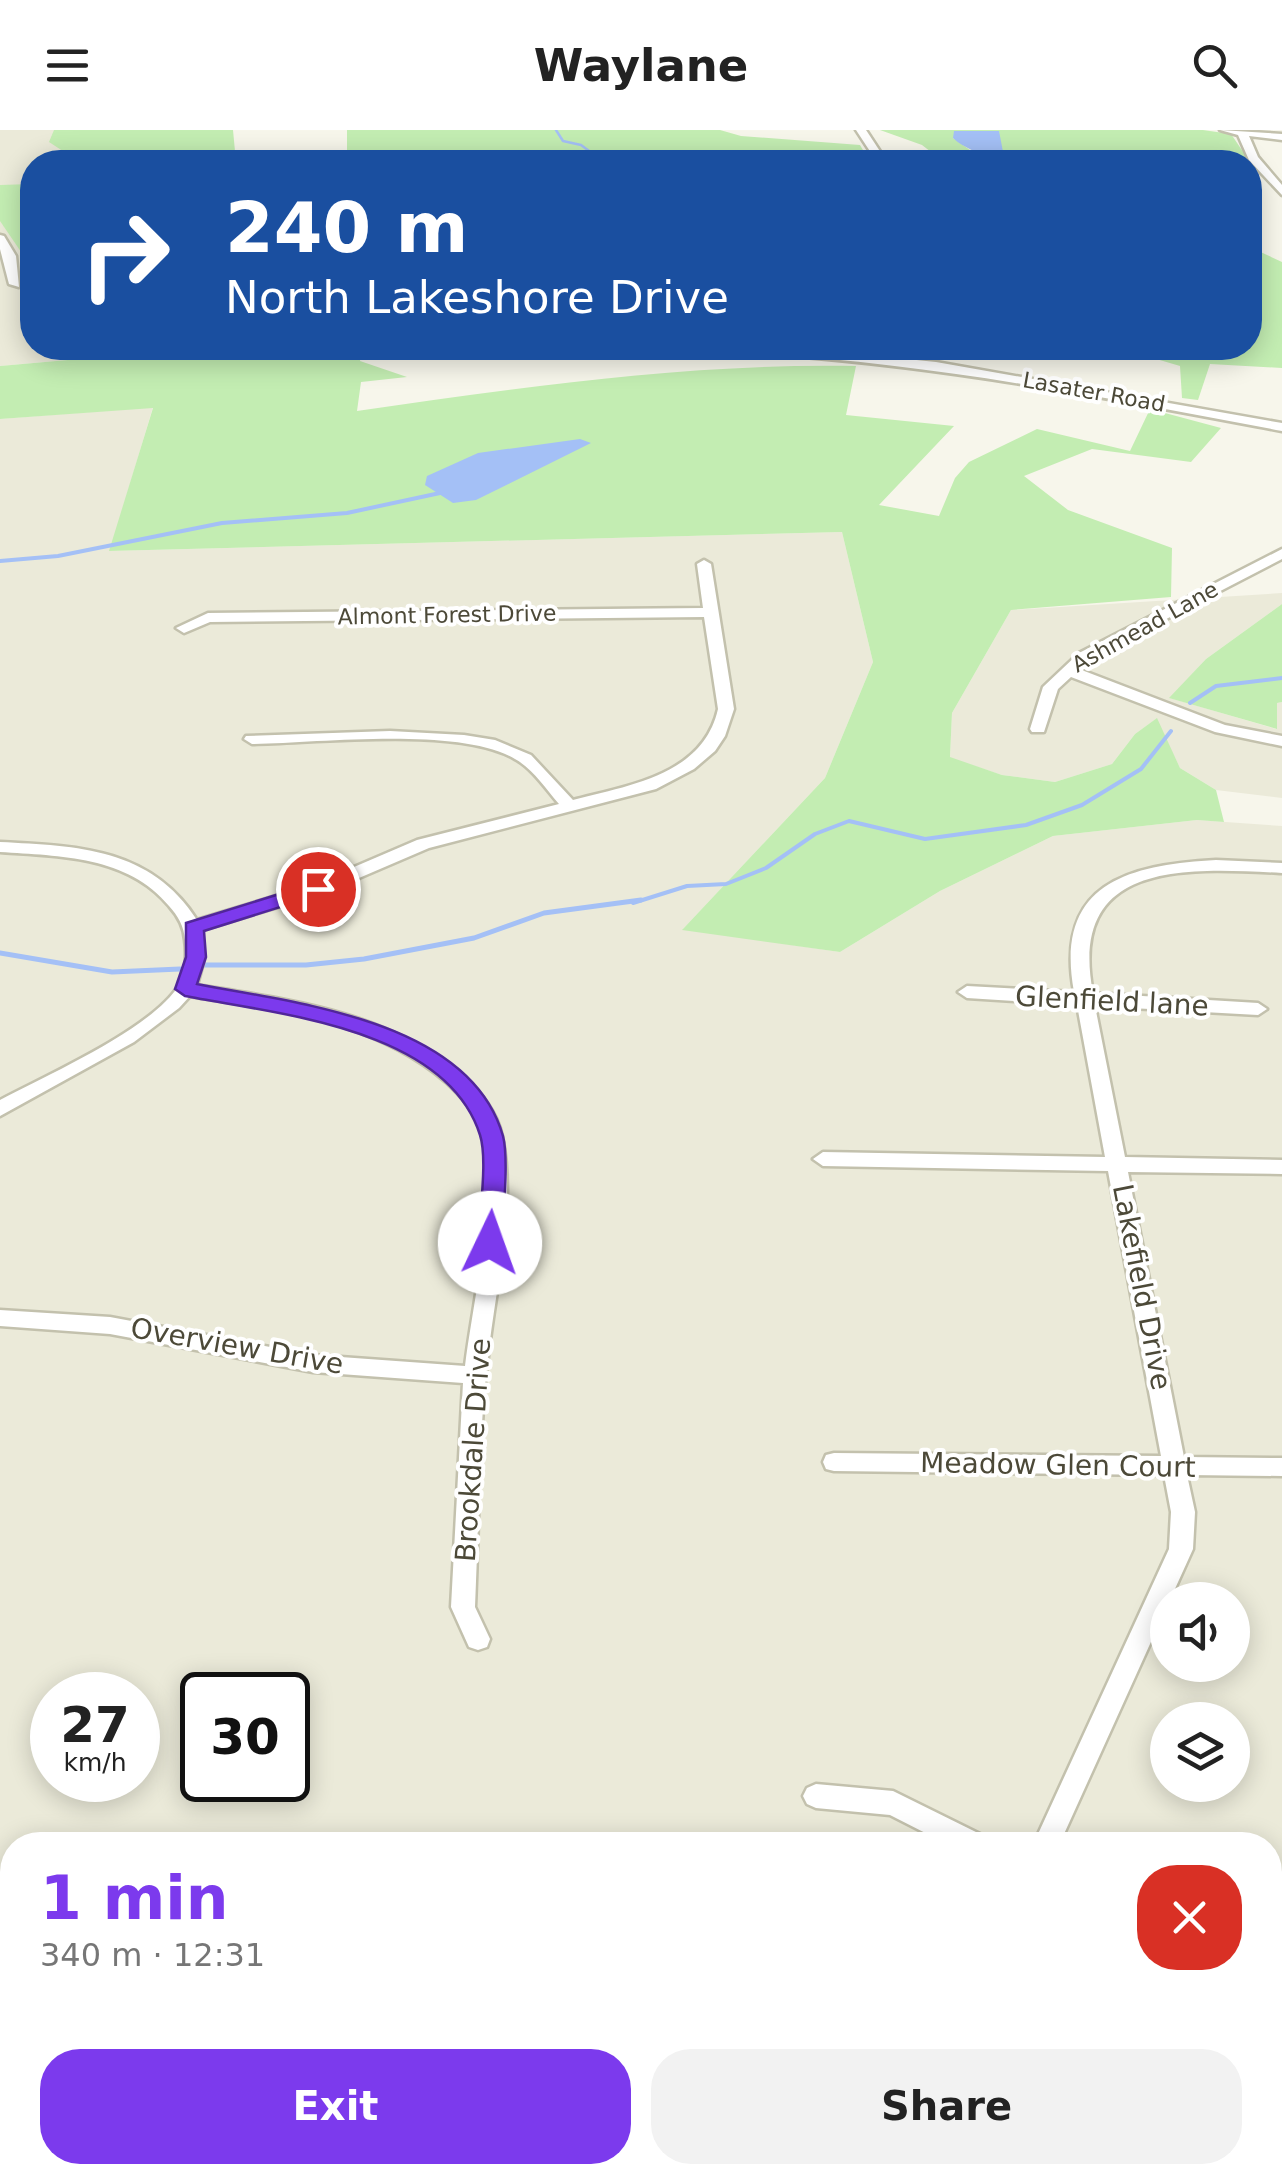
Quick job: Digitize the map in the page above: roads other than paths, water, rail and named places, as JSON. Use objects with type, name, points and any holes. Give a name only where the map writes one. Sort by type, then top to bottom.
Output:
[{"type":"street","points":[[1225,130],[1282,137]]},
{"type":"street","points":[[1262,169],[1282,192]]},
{"type":"street","points":[[0,238],[10,256],[15,284]]},
{"type":"street","points":[[0,286],[20,284]]},
{"type":"street","name":"Lasater Road","points":[[931,360],[1282,427]]},
{"type":"street","name":"Ashmead Lane","points":[[1038,729],[1051,688],[1084,656],[1282,552]]},
{"type":"street","points":[[193,927],[318,889],[424,844],[665,779],[712,746],[726,709],[704,564]]},
{"type":"street","name":"Almont Forest Drive","points":[[184,628],[208,618],[712,612]]},
{"type":"street","points":[[1067,670],[1221,729],[1282,741]]},
{"type":"street","points":[[252,739],[458,738],[494,743],[523,756],[568,804]]},
{"type":"street","points":[[0,847],[74,852],[118,862],[170,891],[193,927],[196,957],[185,989],[127,1038],[0,1110]]},
{"type":"street","name":"Lakefield Drive","points":[[1052,1832],[1181,1549],[1184,1512],[1076,944],[1081,923],[1102,896],[1132,879],[1164,868],[1196,864],[1282,868]]},
{"type":"street","name":"Brookdale Drive","points":[[185,989],[302,1010],[371,1029],[446,1070],[477,1104],[492,1138],[494,1180],[475,1375],[463,1607],[478,1639]]},
{"type":"street","name":"Glenfield lane","points":[[967,992],[1258,1009]]},
{"type":"street","points":[[823,1159],[1282,1167]]},
{"type":"street","name":"Overview Drive","points":[[0,1318],[92,1320],[306,1362],[475,1375]]},
{"type":"street","name":"Meadow Glen Court","points":[[834,1462],[1282,1467]]},
{"type":"street","points":[[816,1796],[893,1803],[950,1832]]},
{"type":"water","points":[[954,131],[999,131],[1003,150],[971,150],[953,138]]},
{"type":"water","points":[[580,439],[591,443],[476,500],[453,503],[425,485],[427,476],[478,453]]},
{"type":"waterway","points":[[556,130],[563,141],[588,150]]},
{"type":"waterway","points":[[0,561],[58,556],[222,523],[347,513],[440,493]]},
{"type":"waterway","points":[[1190,703],[1216,686],[1282,678]]},
{"type":"waterway","points":[[633,903],[687,886],[726,884],[766,868],[815,834],[849,821],[925,839],[1026,825],[1082,805],[1141,769],[1171,731]]},
{"type":"waterway","points":[[200,965],[306,965],[364,959],[474,938],[544,913],[641,900]]},
{"type":"waterway","points":[[0,953],[112,972],[180,969]]}]
